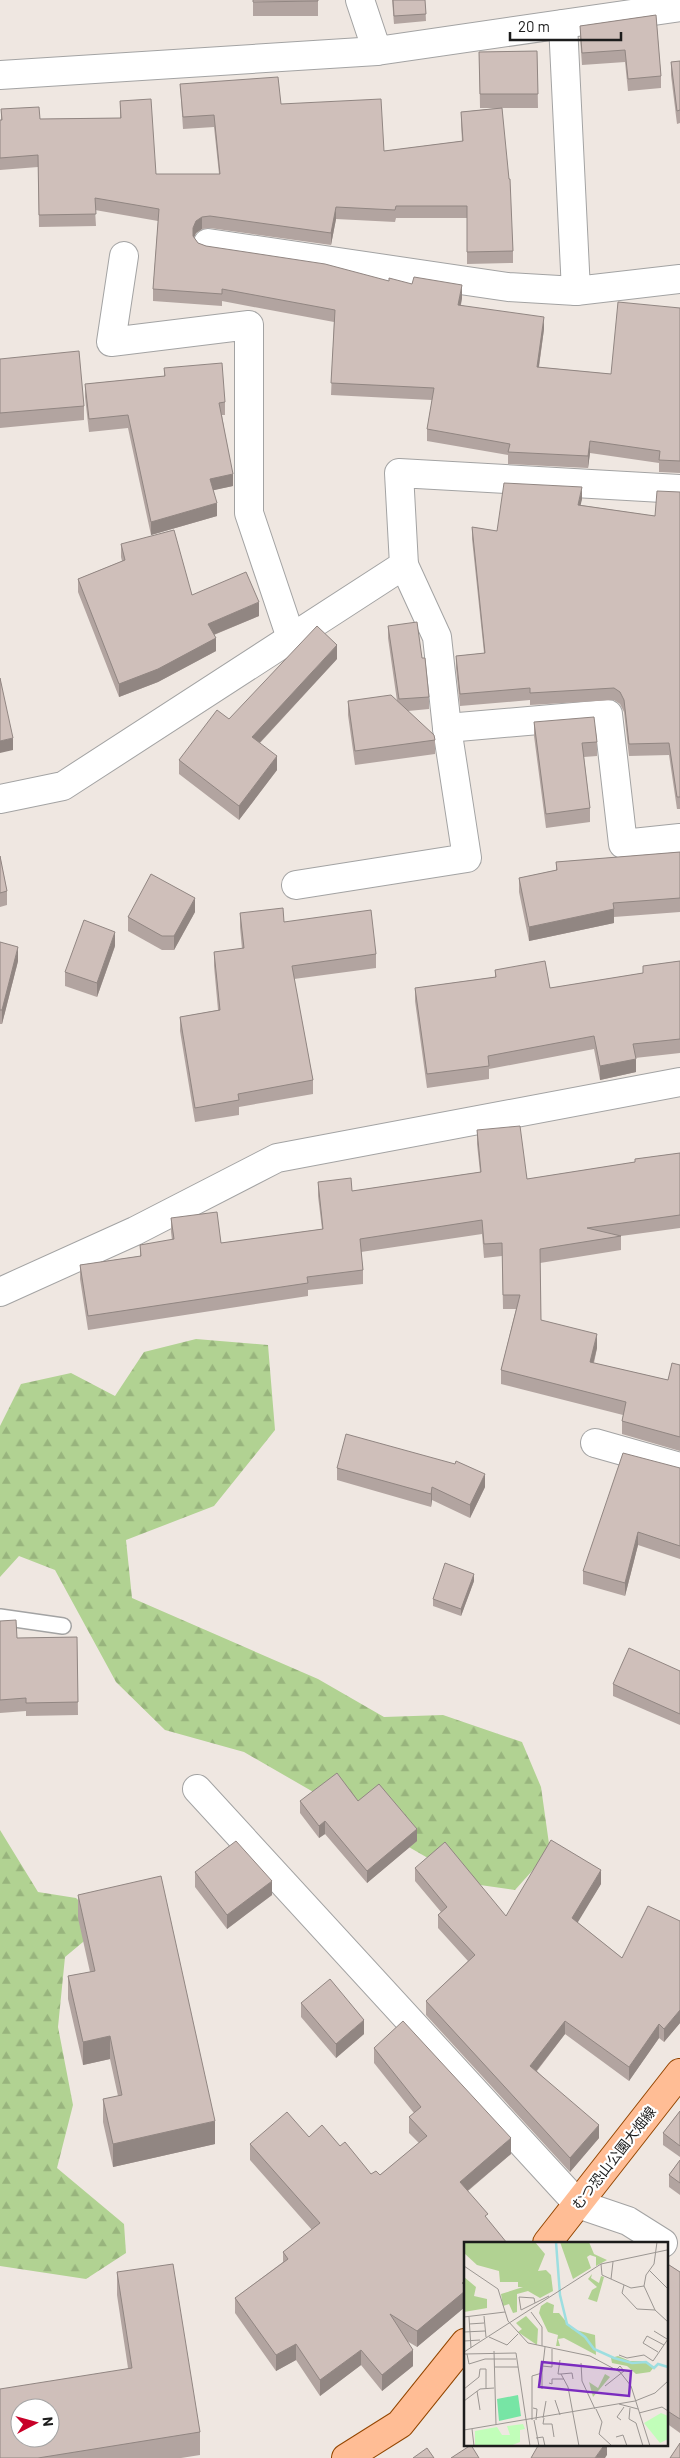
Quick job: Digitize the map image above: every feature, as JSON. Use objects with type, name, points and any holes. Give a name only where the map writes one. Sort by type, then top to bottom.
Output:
[{"type":"main road","name":"むつ恐山公園大畑線","points":[[548,2242],[680,2072]]},
{"type":"main road","points":[[346,2458],[400,2424],[464,2344]]},
{"type":"street","points":[[360,0],[377,51]]},
{"type":"street","points":[[0,75],[377,51],[680,7]]},
{"type":"street","points":[[563,24],[576,291]]},
{"type":"street","points":[[208,243],[508,287],[576,291],[680,279]]},
{"type":"street","points":[[124,256],[111,342],[249,325],[249,513],[291,638]]},
{"type":"street","points":[[296,885],[467,858],[447,728],[437,637],[404,565],[399,472],[680,489]]},
{"type":"street","points":[[0,799],[63,786],[404,565]]},
{"type":"street","points":[[447,728],[608,714],[623,844],[680,838]]},
{"type":"street","points":[[0,1292],[135,1231],[277,1158],[680,1082]]},
{"type":"street","points":[[595,1443],[680,1467]]},
{"type":"street","points":[[197,1789],[578,2204],[628,2221],[662,2242]]},
{"type":"street","points":[[668,2246],[680,2253]]},
{"type":"lane","points":[[0,1617],[63,1626]]},
{"type":"green space","points":[[196,1339],[268,1345],[275,1430],[214,1506],[126,1540],[132,1598],[318,1679],[384,1717],[443,1715],[522,1742],[541,1787],[550,1851],[515,1890],[473,1884],[244,1752],[165,1730],[116,1682],[55,1570],[19,1556],[0,1577],[0,1426],[21,1384],[71,1373],[115,1396],[144,1352]]},
{"type":"green space","points":[[0,1830],[38,1892],[76,1898],[90,1911],[89,1937],[65,1957],[58,2027],[73,2105],[57,2168],[124,2224],[126,2253],[86,2279],[0,2266]]},
{"type":"building","points":[[253,0],[318,0],[318,1],[253,2]]},
{"type":"building","points":[[393,0],[425,0],[426,14],[394,16]]},
{"type":"building","points":[[656,15],[661,76],[628,79],[625,50],[582,53],[580,26]]},
{"type":"building","points":[[537,51],[538,94],[480,94],[479,52]]},
{"type":"building","points":[[680,61],[680,110],[677,111],[671,62]]},
{"type":"building","points":[[278,77],[281,104],[381,99],[384,151],[463,141],[461,112],[502,108],[510,179],[513,251],[467,252],[467,206],[396,206],[395,210],[336,207],[331,233],[210,216],[202,217],[196,221],[193,228],[193,236],[198,243],[206,246],[325,264],[389,281],[389,278],[412,284],[414,277],[462,285],[458,305],[544,317],[537,367],[611,374],[618,302],[680,308],[680,461],[659,460],[660,451],[590,441],[588,456],[508,452],[510,444],[427,429],[434,388],[331,383],[335,310],[222,289],[222,294],[153,289],[159,209],[95,198],[96,214],[39,215],[38,155],[0,158],[1,109],[39,107],[40,119],[121,118],[120,101],[151,99],[156,174],[220,174],[214,115],[183,117],[180,84]]},
{"type":"building","points":[[79,351],[84,406],[0,413],[0,359]]},
{"type":"building","points":[[222,363],[225,402],[219,403],[233,474],[210,479],[217,503],[151,522],[128,415],[89,419],[85,384],[165,376],[164,368]]},
{"type":"building","points":[[504,483],[582,487],[578,505],[655,516],[657,491],[680,492],[680,797],[677,797],[669,743],[629,744],[624,700],[620,692],[614,688],[530,693],[530,688],[460,694],[456,656],[485,653],[472,527],[497,531]]},
{"type":"building","points":[[174,530],[192,595],[246,572],[259,602],[208,624],[216,638],[158,669],[119,684],[78,579],[125,560],[121,544]]},
{"type":"building","points":[[417,622],[422,658],[425,658],[429,697],[399,699],[388,626]]},
{"type":"building","points":[[317,626],[337,645],[252,737],[277,756],[239,806],[179,760],[217,710],[229,719]]},
{"type":"building","points":[[0,678],[13,738],[0,741]]},
{"type":"building","points":[[391,695],[434,735],[435,740],[355,751],[348,701]]},
{"type":"building","points":[[594,717],[597,742],[582,743],[590,808],[546,814],[534,722]]},
{"type":"building","points":[[680,852],[680,898],[613,903],[614,909],[529,927],[519,878],[557,870],[556,862]]},
{"type":"building","points":[[0,856],[7,891],[0,893]]},
{"type":"building","points":[[151,874],[195,898],[174,936],[162,936],[128,917]]},
{"type":"building","points":[[283,908],[284,922],[371,910],[376,954],[292,966],[313,1080],[238,1094],[239,1100],[195,1108],[180,1017],[220,1010],[214,952],[244,948],[240,913]]},
{"type":"building","points":[[84,920],[115,932],[97,983],[65,972]]},
{"type":"building","points":[[0,942],[18,947],[2,1010],[0,1010]]},
{"type":"building","points":[[545,961],[550,988],[643,973],[643,966],[680,961],[680,1039],[633,1044],[636,1059],[600,1066],[594,1036],[488,1056],[489,1066],[427,1074],[415,988],[496,977],[495,970]]},
{"type":"building","points":[[520,1126],[527,1179],[635,1162],[635,1159],[680,1153],[680,1215],[587,1228],[621,1236],[540,1249],[541,1320],[597,1334],[590,1362],[668,1380],[672,1363],[680,1365],[680,1437],[622,1421],[626,1402],[501,1370],[520,1295],[503,1295],[502,1243],[484,1244],[482,1220],[360,1239],[363,1270],[307,1277],[308,1283],[88,1316],[80,1265],[141,1256],[140,1245],[174,1239],[171,1218],[217,1212],[221,1243],[323,1229],[318,1182],[351,1178],[352,1191],[481,1172],[477,1130]]},
{"type":"building","points":[[346,1434],[455,1464],[456,1461],[485,1474],[470,1505],[432,1487],[431,1494],[337,1468]]},
{"type":"building","points":[[623,1453],[680,1468],[680,1546],[638,1532],[625,1583],[583,1571]]},
{"type":"building","points":[[445,1563],[474,1574],[461,1609],[433,1599]]},
{"type":"building","points":[[16,1620],[17,1638],[77,1637],[78,1702],[26,1703],[26,1698],[0,1700],[0,1621]]},
{"type":"building","points":[[629,1648],[680,1671],[680,1714],[613,1684]]},
{"type":"building","points":[[337,1773],[358,1801],[379,1784],[417,1829],[367,1871],[325,1821],[319,1826],[300,1801]]},
{"type":"building","points":[[551,1840],[601,1870],[572,1918],[622,1958],[648,1906],[680,1921],[680,2010],[664,2029],[659,2024],[629,2067],[565,2021],[530,2066],[599,2125],[570,2158],[426,2001],[475,1955],[438,1915],[447,1907],[415,1868],[445,1842],[506,1916]]},
{"type":"building","points":[[236,1841],[272,1881],[227,1915],[195,1872]]},
{"type":"building","points":[[161,1876],[215,2121],[113,2144],[103,2099],[122,2095],[110,2036],[83,2042],[68,1976],[95,1971],[78,1895]]},
{"type":"building","points":[[330,1979],[364,2020],[336,2044],[301,2003]]},
{"type":"building","points":[[403,2021],[511,2138],[460,2182],[488,2214],[485,2216],[506,2242],[464,2242],[464,2282],[462,2283],[464,2285],[464,2292],[417,2331],[390,2314],[413,2350],[382,2375],[361,2350],[320,2380],[296,2344],[276,2355],[235,2298],[288,2259],[283,2252],[320,2223],[250,2144],[287,2112],[309,2137],[322,2125],[340,2146],[345,2142],[371,2174],[376,2171],[380,2175],[427,2136],[409,2117],[421,2107],[374,2048]]},
{"type":"building","points":[[680,2111],[680,2146],[663,2133]]},
{"type":"building","points":[[680,2160],[680,2183],[669,2175]]},
{"type":"building","points":[[173,2264],[200,2432],[38,2458],[0,2458],[0,2389],[132,2368],[117,2272]]},
{"type":"building","points":[[668,2264],[680,2272],[680,2419],[668,2411]]},
{"type":"building","points":[[680,2443],[680,2458],[670,2458]]},
{"type":"building","points":[[472,2446],[479,2458],[451,2458]]},
{"type":"building","points":[[538,2446],[604,2446],[595,2458],[531,2458]]},
{"type":"building","points":[[427,2448],[434,2458],[413,2458]]}]
